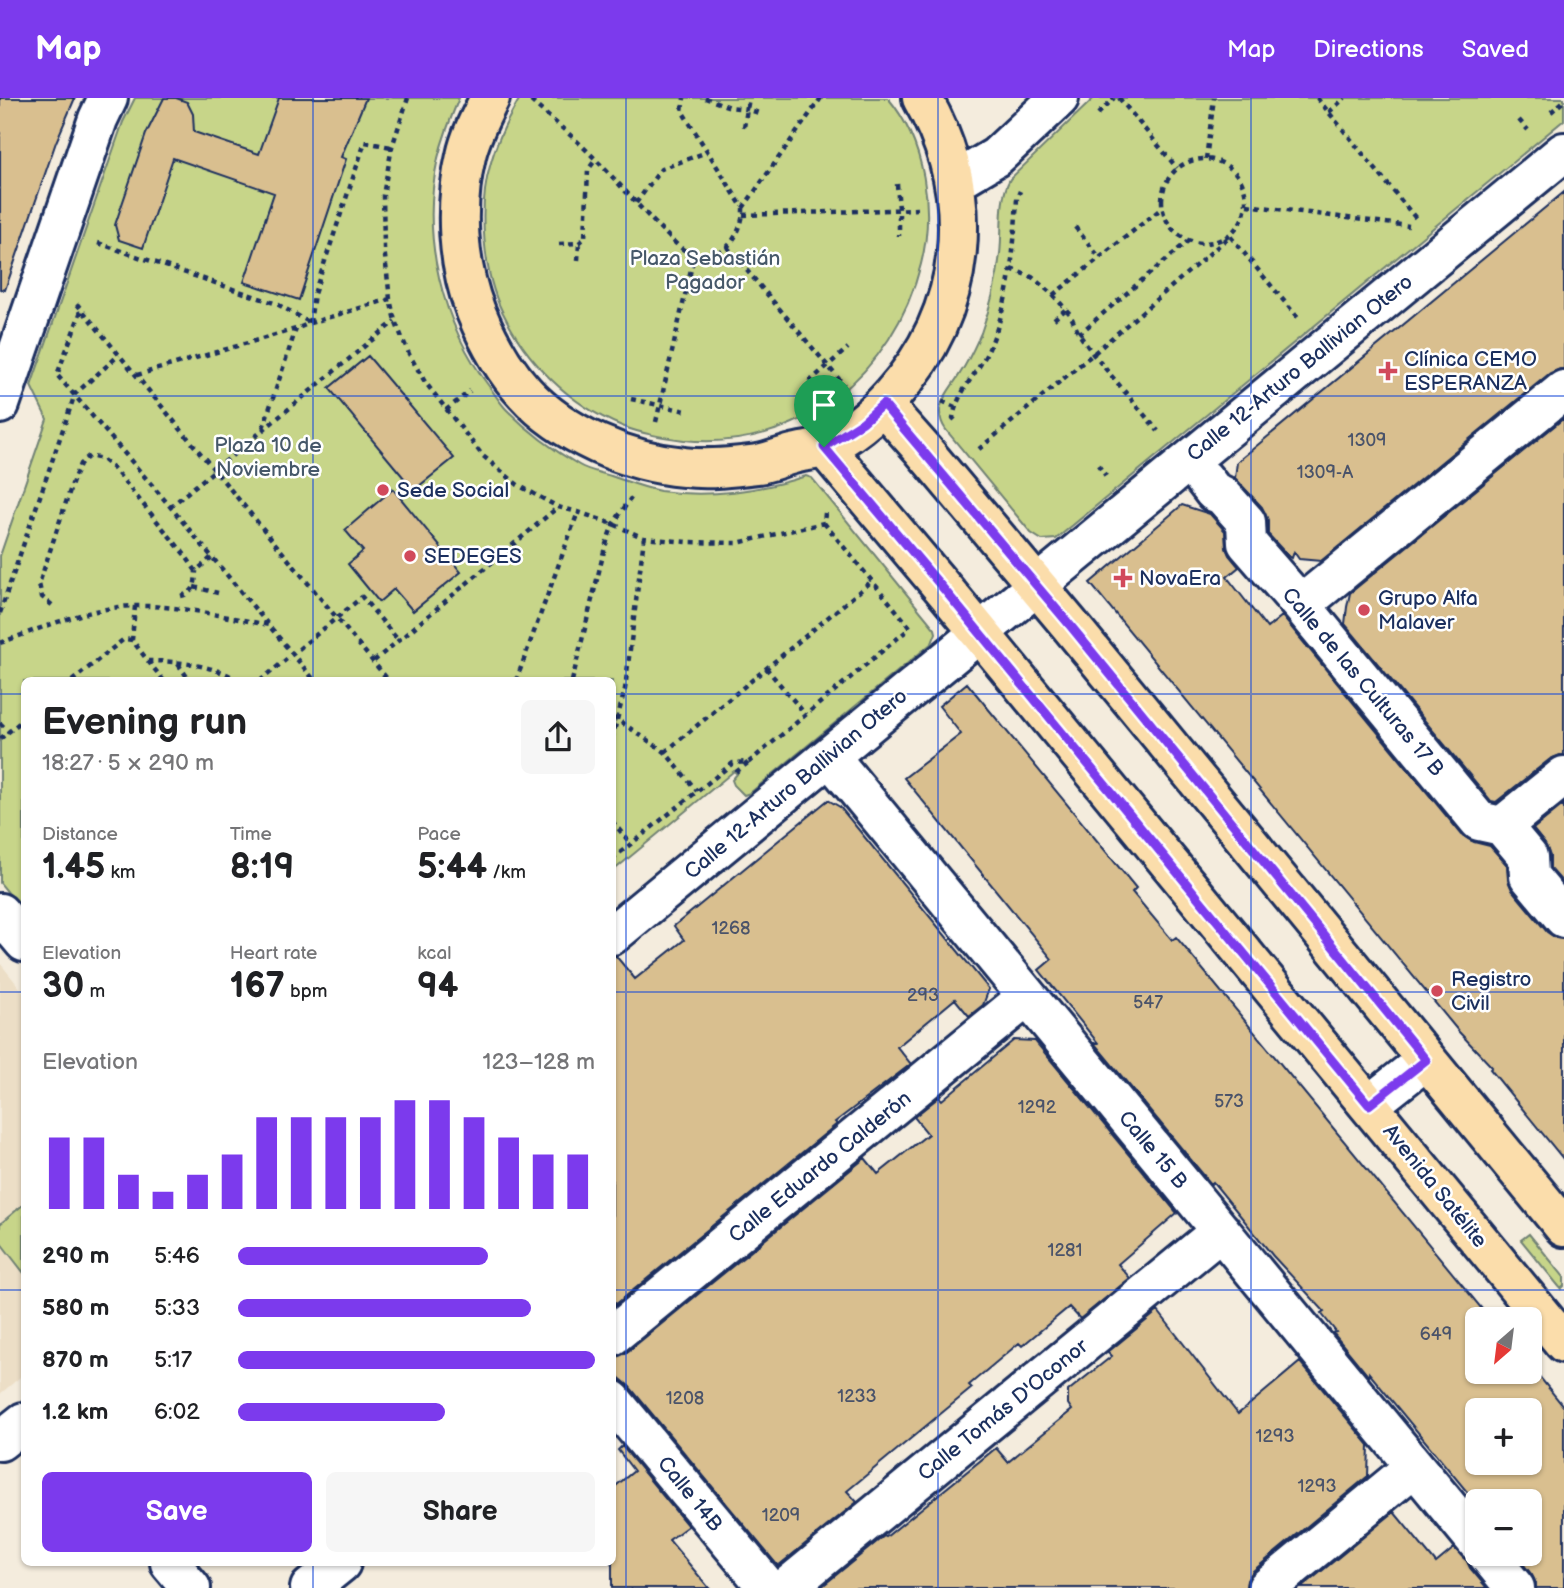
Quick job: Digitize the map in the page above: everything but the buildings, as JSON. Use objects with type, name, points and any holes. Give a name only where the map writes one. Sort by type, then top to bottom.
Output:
[{"type":"main road","points":[[490,98],[466,154],[459,191],[458,228],[471,299],[485,333],[503,365],[525,393],[551,417],[613,450],[646,461],[685,468],[723,468],[761,463],[824,447],[863,422],[883,404],[906,380],[921,358],[944,308],[952,282],[958,242],[958,214],[947,153],[922,98]]},
{"type":"main road","points":[[883,404],[1037,586],[1564,1227]]},
{"type":"main road","name":"Avenida Satélite","points":[[824,447],[1564,1343]]},
{"type":"street","points":[[0,404],[98,119],[108,98]]},
{"type":"street","points":[[954,182],[996,157],[1059,98]]},
{"type":"street","name":"Calle 12-Arturo Ballivian Otero","points":[[616,932],[1564,152]]},
{"type":"street","points":[[1301,605],[1564,390]]},
{"type":"street","name":"Calle de las Culturas 17 B","points":[[1197,488],[1222,495],[1245,522],[1247,543],[1485,824],[1528,857],[1529,876],[1564,918]]},
{"type":"street","name":"Calle 15 B","points":[[830,757],[1465,1528]]},
{"type":"street","points":[[1485,824],[1564,776]]},
{"type":"street","points":[[0,913],[21,938]]},
{"type":"street","name":"Calle Eduardo Calderón","points":[[616,1333],[1027,997]]},
{"type":"street","points":[[1369,1105],[1426,1060]]},
{"type":"street","name":"Calle Tomás D'Oconor","points":[[786,1588],[1221,1231]]},
{"type":"street","name":"Calle 14B","points":[[616,1405],[768,1588]]},
{"type":"street","points":[[0,1441],[21,1424]]},
{"type":"street","points":[[1267,1588],[1414,1467]]},
{"type":"street","points":[[173,1566],[191,1588]]},
{"type":"street","points":[[310,1588],[337,1566]]},
{"type":"street","points":[[1497,1566],[1515,1588]]},
{"type":"path","points":[[408,98],[392,147],[383,195],[384,248],[390,299],[395,321],[420,373],[483,456],[518,485],[558,507],[613,524],[643,538],[737,543],[824,523],[910,628],[736,772]]},
{"type":"path","points":[[528,98],[596,159],[680,247],[695,256],[707,256],[721,253],[733,242],[743,208],[682,111],[684,98]]},
{"type":"path","points":[[705,98],[762,114]]},
{"type":"path","points":[[744,127],[749,98]]},
{"type":"path","points":[[743,208],[821,98]]},
{"type":"path","points":[[1119,98],[1177,168]]},
{"type":"path","points":[[1206,159],[1214,98]]},
{"type":"path","points":[[1317,98],[1418,222]]},
{"type":"path","points":[[1329,112],[1345,98]]},
{"type":"path","points":[[1519,120],[1528,131]]},
{"type":"path","points":[[310,323],[314,294],[365,142],[392,147]]},
{"type":"path","points":[[636,203],[661,169],[707,152]]},
{"type":"path","points":[[559,244],[579,243],[585,238],[588,170],[596,159]]},
{"type":"path","points":[[979,449],[1093,354],[1230,236],[1239,226],[1247,205],[1245,187],[1238,175],[1216,160],[1189,162],[1177,168],[1167,179],[1162,193],[1162,208],[1176,233],[1188,241],[1202,244],[1217,242],[1230,236]]},
{"type":"path","points":[[897,184],[899,236]]},
{"type":"path","points":[[953,418],[955,407],[988,351],[1001,318],[1011,269],[1017,198]]},
{"type":"path","points":[[919,202],[919,220]]},
{"type":"path","points":[[1247,205],[1413,226]]},
{"type":"path","points":[[1053,295],[1162,208]]},
{"type":"path","points":[[743,215],[919,209]]},
{"type":"path","points":[[1075,227],[1100,258]]},
{"type":"path","points":[[1230,236],[1299,320]]},
{"type":"path","points":[[1079,334],[1188,241]]},
{"type":"path","points":[[95,242],[277,304],[310,323]]},
{"type":"path","points":[[578,260],[579,243]]},
{"type":"path","points":[[727,247],[842,383],[851,374]]},
{"type":"path","points":[[654,429],[695,256]]},
{"type":"path","points":[[1011,269],[1032,277],[1053,295],[1070,314],[1079,334],[1093,354],[1160,433]]},
{"type":"path","points":[[137,375],[390,299]]},
{"type":"path","points":[[313,677],[57,374],[82,310],[386,677]]},
{"type":"path","points":[[1054,319],[1066,310]]},
{"type":"path","points":[[170,507],[395,321]]},
{"type":"path","points":[[262,429],[296,329]]},
{"type":"path","points":[[809,382],[848,348]]},
{"type":"path","points":[[0,613],[75,394],[119,355]]},
{"type":"path","points":[[446,410],[474,387]]},
{"type":"path","points":[[631,399],[686,411]]},
{"type":"path","points":[[942,401],[955,407]]},
{"type":"path","points":[[88,448],[89,456]]},
{"type":"path","points":[[52,605],[42,597],[38,584],[55,527],[80,464],[89,456],[102,459],[114,469],[153,511],[196,570],[194,587],[190,594],[181,596]]},
{"type":"path","points":[[1098,465],[1107,477]]},
{"type":"path","points":[[573,677],[613,524],[633,495]]},
{"type":"path","points":[[374,661],[558,507]]},
{"type":"path","points":[[517,677],[578,512]]},
{"type":"path","points":[[616,716],[625,689],[643,538]]},
{"type":"path","points":[[196,570],[212,557]]},
{"type":"path","points":[[665,752],[872,581]]},
{"type":"path","points":[[194,587],[218,593]]},
{"type":"path","points":[[35,602],[42,597]]},
{"type":"path","points":[[265,677],[362,597],[398,640]]},
{"type":"path","points":[[0,643],[80,615],[135,606],[182,610],[270,625]]},
{"type":"path","points":[[135,606],[132,640],[161,677]]},
{"type":"path","points":[[77,677],[124,639],[132,640]]},
{"type":"path","points":[[148,661],[194,664],[231,677]]},
{"type":"path","points":[[177,664],[187,677]]},
{"type":"path","points":[[766,668],[806,715]]},
{"type":"path","points":[[616,720],[665,752],[697,791]]},
{"type":"path","points":[[0,723],[9,732]]},
{"type":"path","points":[[0,739],[21,723]]},
{"type":"path","points":[[616,856],[733,763],[749,762]]},
{"type":"path","points":[[616,826],[631,844]]},
{"type":"shaded area","points":[[0,963],[21,989],[21,1376],[0,1394]]},
{"type":"green space","name":"Plaza 10 de Noviembre","points":[[135,98],[459,98],[438,158],[433,188],[434,249],[439,279],[460,337],[474,364],[505,408],[542,440],[579,465],[654,490],[715,493],[771,486],[806,476],[812,478],[935,629],[932,643],[750,793],[744,795],[734,785],[732,780],[737,774],[734,771],[616,869],[616,677],[21,677],[21,908],[0,883],[0,556],[47,419],[31,386],[123,122]]},
{"type":"green space","name":"Plaza Sebastián Pagador","points":[[520,98],[888,98],[911,135],[918,155],[924,177],[927,221],[921,264],[908,303],[889,339],[864,371],[835,397],[802,418],[766,433],[726,440],[676,439],[630,429],[585,406],[552,380],[524,348],[502,311],[490,278],[484,239],[486,182],[492,157]]},
{"type":"green space","points":[[1094,98],[1564,98],[1564,120],[1056,539],[1042,540],[1031,533],[946,430],[940,414],[943,400],[972,353],[987,314],[999,264],[1004,196],[1010,179]]},
{"type":"green space","points":[[21,1206],[21,1269],[0,1242],[0,1224]]},
{"type":"green space","points":[[1529,1234],[1564,1277],[1564,1286],[1561,1289],[1521,1240]]},
{"type":"place","name":"Clínica CEMO ESPERANZA","points":[[1388,371]]},
{"type":"place","name":"Sede Social","points":[[383,490]]},
{"type":"place","name":"SEDEGES","points":[[410,556]]},
{"type":"place","name":"NovaEra","points":[[1123,578]]},
{"type":"place","name":"Grupo Alfa Malaver","points":[[1364,610]]},
{"type":"place","name":"Registro Civil","points":[[1437,991]]},
{"type":"route","points":[[883,404],[1069,624],[1426,1060],[1369,1105],[824,447],[863,422],[883,404]]}]
